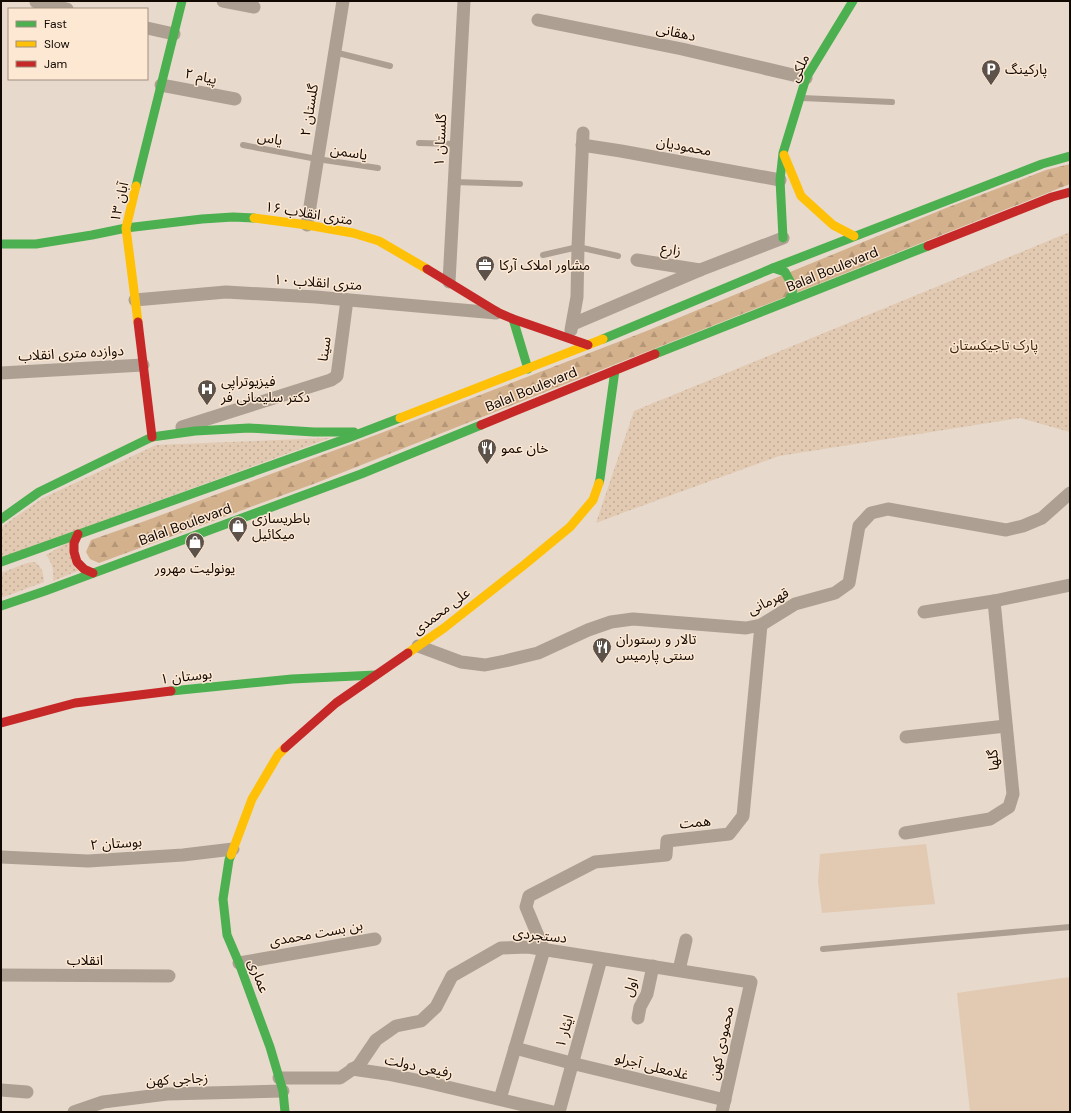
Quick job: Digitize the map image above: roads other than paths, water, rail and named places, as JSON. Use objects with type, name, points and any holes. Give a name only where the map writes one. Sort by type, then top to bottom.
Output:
[{"type":"street","name":"۱۳ آبان","points":[[152,436],[126,228],[182,1]]},
{"type":"street","points":[[223,1],[254,8]]},
{"type":"street","name":"گلستان ۲","points":[[307,225],[343,1]]},
{"type":"street","name":"گلستان ۱","points":[[449,282],[464,1]]},
{"type":"street","name":"ملکی","points":[[783,238],[780,180],[783,153],[806,78],[853,1]]},
{"type":"street","points":[[36,2],[63,8]]},
{"type":"street","name":"دهقانی","points":[[538,20],[682,49],[806,78]]},
{"type":"street","points":[[148,28],[174,34]]},
{"type":"street","name":"پیام ۲","points":[[161,84],[235,99]]},
{"type":"street","name":"محمودیان","points":[[569,338],[573,324],[577,297],[582,139],[621,151],[780,180]]},
{"type":"street","points":[[783,153],[801,196],[833,224],[854,236]]},
{"type":"street","name":"Balal Boulevard","points":[[1,562],[365,432],[588,345],[854,236],[1042,164],[1070,156]]},
{"type":"street","name":"Balal Boulevard","points":[[1,606],[361,474],[788,301],[1052,197],[1070,192]]},
{"type":"street","name":"۱۶ متری انقلاب","points":[[1,244],[36,244],[126,228],[233,217],[260,218],[307,225],[353,233],[379,241],[499,313],[588,345]]},
{"type":"street","points":[[573,324],[700,270],[783,238]]},
{"type":"street","name":"زارع","points":[[637,260],[700,270]]},
{"type":"street","points":[[773,268],[785,272],[792,283],[792,296],[788,301]]},
{"type":"street","name":"۱۰ متری انقلاب","points":[[135,300],[226,292],[347,300],[499,313]]},
{"type":"street","name":"سینا","points":[[152,436],[331,380],[337,376],[347,300]]},
{"type":"street","points":[[513,319],[528,368]]},
{"type":"street","name":"دوازده متری انقلاب","points":[[1,373],[143,365]]},
{"type":"street","name":"علی محمدی","points":[[233,849],[252,800],[278,755],[336,703],[456,618],[570,527],[593,500],[600,478],[615,370]]},
{"type":"street","points":[[1,509],[39,492],[152,436],[195,431],[249,428],[314,432],[365,432]]},
{"type":"street","points":[[1,519],[39,492]]},
{"type":"street","name":"قهرمانی","points":[[418,646],[461,662],[484,665],[505,662],[538,652],[588,630],[611,622],[633,619],[746,628],[761,625],[795,604],[835,593],[849,583],[859,526],[871,513],[888,509],[1006,530],[1023,526],[1042,518],[1070,493]]},
{"type":"street","points":[[78,534],[74,543],[74,552],[77,562],[84,569],[93,573]]},
{"type":"street","points":[[924,612],[994,601],[1070,585]]},
{"type":"street","name":"گلها","points":[[905,833],[990,819],[1009,807],[1013,794],[994,601]]},
{"type":"street","name":"همت","points":[[544,950],[526,907],[529,896],[595,862],[666,855],[667,841],[729,834],[743,816],[761,625]]},
{"type":"street","name":"بوستان ۱","points":[[1,723],[75,703],[292,679],[376,675]]},
{"type":"street","points":[[906,737],[1006,726]]},
{"type":"street","name":"بوستان ۲","points":[[1,857],[88,861],[183,855],[233,849]]},
{"type":"street","name":"عماری","points":[[233,849],[229,860],[223,899],[227,935],[270,1047],[283,1091],[285,1112]]},
{"type":"street","name":"بن بست محمدی","points":[[239,963],[375,939]]},
{"type":"street","points":[[679,970],[686,940]]},
{"type":"street","name":"دستجردی","points":[[352,1069],[359,1065],[376,1040],[396,1026],[420,1021],[436,1007],[452,976],[501,948],[528,947],[751,982]]},
{"type":"street","points":[[500,1099],[544,950]]},
{"type":"street","name":"۱ ایثار","points":[[559,1112],[600,959]]},
{"type":"street","name":"اول","points":[[638,1018],[640,1007],[647,994],[652,966]]},
{"type":"street","name":"انقلاب","points":[[1,976],[168,976]]},
{"type":"street","name":"محمودی کهن","points":[[723,1106],[751,982]]},
{"type":"street","name":"غلامعلی آجرلو","points":[[515,1048],[723,1106]]},
{"type":"street","points":[[279,1078],[340,1078],[352,1069]]},
{"type":"street","name":"رفیعی دولت","points":[[352,1069],[387,1074],[553,1112]]},
{"type":"street","points":[[1,1090],[27,1092]]},
{"type":"street","name":"زجاجی کهن","points":[[74,1112],[103,1102],[167,1094],[283,1091]]},
{"type":"lane","points":[[334,52],[390,66]]},
{"type":"lane","points":[[801,98],[892,102]]},
{"type":"lane","points":[[419,143],[456,144]]},
{"type":"lane","name":"یاس","points":[[243,145],[317,159]]},
{"type":"lane","name":"یاسمن","points":[[317,159],[378,168]]},
{"type":"lane","points":[[454,182],[520,184]]},
{"type":"lane","points":[[543,255],[578,247],[618,256]]},
{"type":"lane","points":[[823,949],[1070,927]]},
{"type":"place","name":"پارکینگ","points":[[991,86]]},
{"type":"place","name":"مشاور املاک آرکا","points":[[485,282]]},
{"type":"place","name":"فیزیوتراپی دکتر سلیمانی فر","points":[[207,406]]},
{"type":"place","name":"خان عمو","points":[[487,465]]},
{"type":"place","name":"باطریسازی میکائیل","points":[[238,543]]},
{"type":"place","name":"یونولیت مهرور","points":[[195,559]]},
{"type":"place","name":"تالار و رستوران سنتی پارمیس","points":[[602,664]]},
{"type":"park label","name":"پارک تاجیکستان","points":[[994,345]]}]
